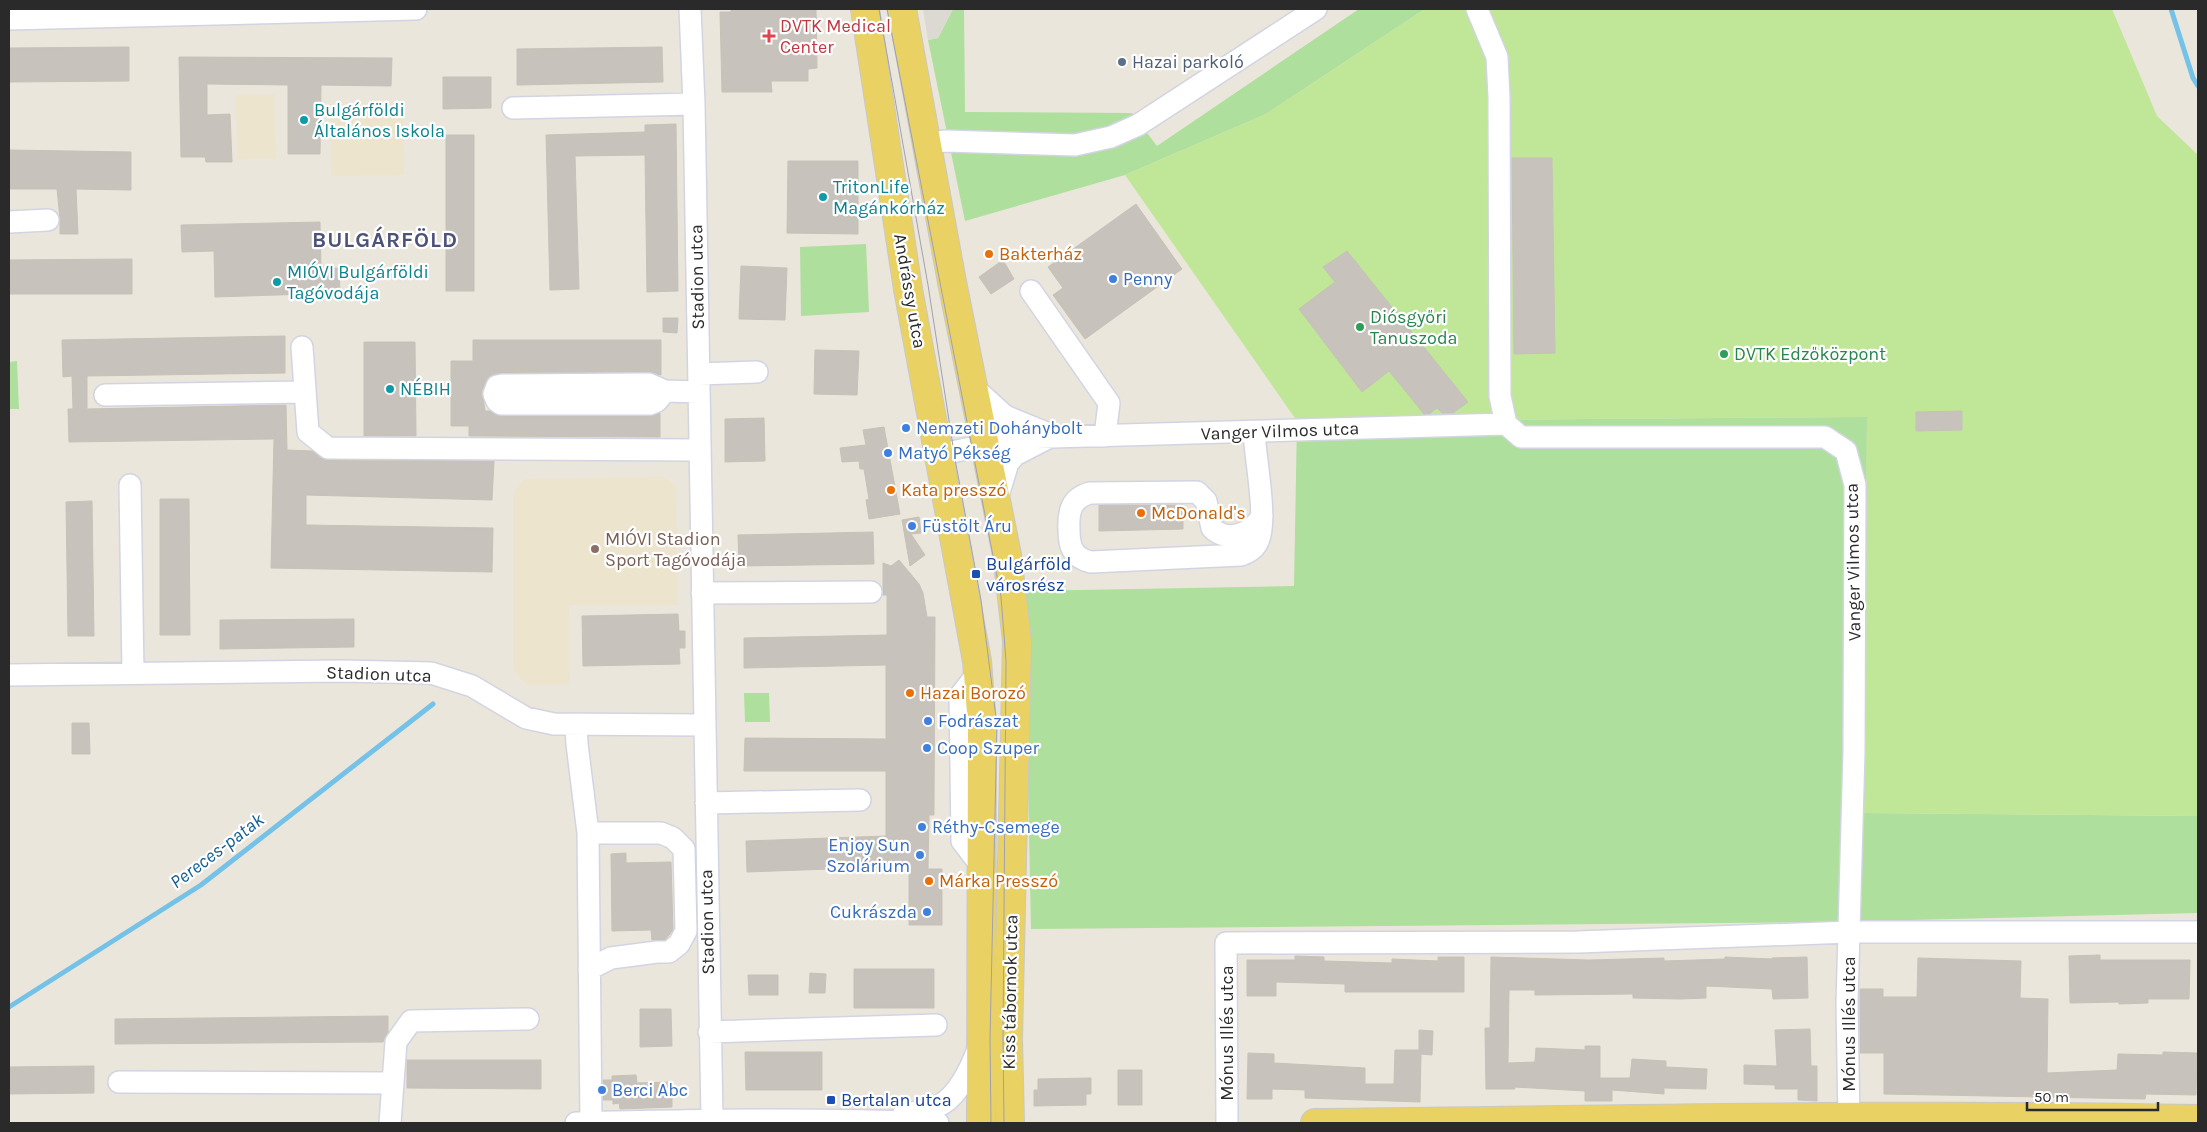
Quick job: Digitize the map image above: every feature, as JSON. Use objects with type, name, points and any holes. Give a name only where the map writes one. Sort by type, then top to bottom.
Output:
[{"type":"main road","name":"Andrássy utca","points":[[865,9],[908,289],[938,455]]},
{"type":"main road","points":[[902,9],[985,444]]},
{"type":"main road","name":"Kiss tábornok utca","points":[[985,444],[1007,556],[1017,641],[1008,1039],[1010,1123]]},
{"type":"main road","name":"Kiss tábornok utca","points":[[938,455],[978,672],[982,725],[982,1123]]},
{"type":"main road","points":[[1315,1123],[1849,1120],[2062,1116],[2198,1118]]},
{"type":"street","points":[[9,20],[416,9]]},
{"type":"street","name":"Stadion utca","points":[[690,9],[694,104],[712,1119]]},
{"type":"street","points":[[927,143],[946,141],[1075,145],[1111,137],[1138,125],[1316,9]]},
{"type":"street","points":[[1477,9],[1497,58],[1499,97],[1500,396],[1506,424]]},
{"type":"street","points":[[513,108],[694,104]]},
{"type":"street","points":[[9,222],[48,220]]},
{"type":"street","points":[[1031,291],[1109,403],[1105,436]]},
{"type":"street","points":[[302,346],[308,432],[328,448],[700,450]]},
{"type":"street","points":[[665,391],[657,401],[650,404],[501,404],[497,401],[494,394],[497,386],[502,384],[649,384],[665,391],[758,372]]},
{"type":"street","points":[[973,387],[1005,416],[1053,436]]},
{"type":"street","points":[[105,395],[305,392]]},
{"type":"street","name":"Vanger Vilmos utca","points":[[938,455],[1017,438],[1053,436],[1506,424],[1521,437],[1825,437],[1846,451],[1855,485],[1854,742],[1850,932]]},
{"type":"street","points":[[1254,432],[1262,516],[1258,542],[1251,550],[1240,555],[1091,562],[1078,557],[1069,545],[1070,508],[1078,498],[1090,493],[1196,492],[1206,501],[1212,528],[1222,535],[1237,535],[1246,532],[1256,526],[1262,516]]},
{"type":"street","points":[[996,498],[1008,463],[1015,455],[1053,436]]},
{"type":"street","points":[[130,485],[133,672]]},
{"type":"street","points":[[702,594],[871,592]]},
{"type":"street","name":"Stadion utca","points":[[9,674],[343,671],[431,673],[472,686],[526,718],[554,724],[704,725]]},
{"type":"street","points":[[576,724],[588,833],[591,1123]]},
{"type":"street","points":[[706,803],[860,800]]},
{"type":"street","points":[[588,833],[661,833],[673,838],[684,850],[686,882],[686,931],[679,944],[669,952],[611,958],[589,969]]},
{"type":"street","points":[[1850,932],[2198,932]]},
{"type":"street","name":"Mónus Illés utca","points":[[1227,1123],[1226,943],[1578,942],[1850,932],[1847,1003],[1849,1120]]},
{"type":"street","points":[[390,1123],[396,1042],[411,1021],[528,1019]]},
{"type":"street","points":[[709,1032],[936,1025]]},
{"type":"street","points":[[881,1120],[939,1106],[969,1073],[981,1039]]},
{"type":"street","points":[[119,1082],[392,1083]]},
{"type":"street","points":[[576,1123],[712,1119],[854,1122],[881,1120],[938,1123]]},
{"type":"shaded area","points":[[923,9],[953,9],[938,38],[928,40]]},
{"type":"shaded area","points":[[274,94],[276,158],[237,159],[236,95]]},
{"type":"shaded area","points":[[403,103],[404,175],[331,176],[330,104]]},
{"type":"shaded area","name":"MIÓVI Stadion Sport Tagóvodája","points":[[663,477],[676,485],[678,605],[569,605],[570,684],[527,685],[513,670],[513,494],[523,479]]},
{"type":"green space","points":[[953,9],[964,9],[965,112],[1132,113],[1157,146],[1359,9],[1425,9],[1266,114],[1125,175],[965,221],[928,40],[938,38]]},
{"type":"green space","name":"DVTK Edzőközpont","points":[[1425,9],[2112,9],[2157,116],[2198,155],[2198,816],[1864,813],[1867,417],[1297,421],[1125,175],[1266,114]]},
{"type":"green space","points":[[866,244],[869,312],[801,316],[800,247]]},
{"type":"green space","points":[[17,361],[19,409],[9,409],[9,362]]},
{"type":"green space","points":[[1867,417],[1865,813],[2198,816],[2198,913],[1828,922],[1031,929],[1024,591],[1294,586],[1297,421]]},
{"type":"green space","points":[[744,693],[769,693],[770,722],[745,722]]},
{"type":"building","name":"DVTK Medical Center","points":[[731,9],[816,9],[817,68],[808,69],[808,81],[771,81],[772,92],[722,92],[720,12],[731,12]]},
{"type":"building","points":[[129,47],[129,81],[9,82],[9,48]]},
{"type":"building","points":[[662,47],[663,82],[517,85],[517,49]]},
{"type":"building","name":"Bulgárföldi Általános Iskola","points":[[179,57],[392,58],[391,86],[321,85],[320,154],[288,154],[288,85],[207,84],[207,115],[230,114],[232,162],[206,162],[205,157],[181,157]]},
{"type":"building","points":[[443,77],[491,77],[491,108],[443,109]]},
{"type":"building","points":[[676,124],[678,291],[647,292],[645,155],[575,156],[579,289],[550,290],[546,135],[645,132],[645,125]]},
{"type":"building","points":[[446,135],[474,135],[474,291],[446,291]]},
{"type":"building","points":[[9,150],[131,152],[131,190],[76,189],[78,234],[60,234],[57,189],[9,189]]},
{"type":"building","points":[[1512,158],[1552,158],[1555,353],[1514,354]]},
{"type":"building","name":"TritonLife Magánkórház","points":[[788,161],[858,161],[858,234],[787,233]]},
{"type":"building","name":"Penny","points":[[1136,204],[1182,269],[1085,339],[1053,295],[1063,288],[1048,267]]},
{"type":"building","points":[[320,222],[321,268],[339,268],[340,293],[215,297],[214,251],[182,252],[181,225]]},
{"type":"building","name":"Diósgyőri Tanuszoda","points":[[1347,251],[1468,402],[1453,413],[1442,413],[1437,408],[1429,414],[1424,414],[1389,371],[1362,392],[1299,309],[1335,282],[1323,267]]},
{"type":"building","points":[[132,259],[132,294],[9,294],[9,260]]},
{"type":"building","points":[[1003,260],[1014,279],[991,294],[979,277]]},
{"type":"building","points":[[741,266],[787,268],[785,320],[739,319]]},
{"type":"building","points":[[663,318],[678,318],[677,333],[663,332]]},
{"type":"building","points":[[285,336],[285,373],[87,376],[87,409],[286,405],[287,450],[312,451],[328,460],[494,461],[492,500],[306,495],[306,525],[493,528],[492,572],[271,568],[274,439],[69,442],[68,409],[73,409],[72,376],[63,377],[62,340]]},
{"type":"building","points":[[473,340],[661,340],[661,375],[649,372],[502,373],[489,377],[482,390],[485,411],[501,416],[650,416],[660,413],[660,437],[469,436],[469,426],[451,426],[451,361],[473,361]]},
{"type":"building","name":"NÉBIH","points":[[364,342],[415,342],[416,436],[364,436]]},
{"type":"building","points":[[815,350],[859,351],[857,395],[814,394]]},
{"type":"building","points":[[1962,411],[1962,430],[1916,431],[1916,412]]},
{"type":"building","points":[[764,418],[765,461],[725,462],[725,419]]},
{"type":"building","points":[[884,427],[900,514],[869,519],[866,500],[869,499],[864,469],[860,469],[859,461],[842,462],[840,448],[866,445],[863,430]]},
{"type":"building","points":[[160,499],[189,499],[190,635],[160,635]]},
{"type":"building","points":[[92,501],[94,636],[68,636],[66,502]]},
{"type":"building","name":"McDonald's","points":[[1099,505],[1183,505],[1183,529],[1099,531]]},
{"type":"building","points":[[919,517],[921,533],[911,534],[925,555],[910,566],[902,520]]},
{"type":"building","points":[[873,532],[874,564],[739,566],[738,535]]},
{"type":"building","points":[[899,560],[919,584],[923,593],[927,617],[935,617],[934,815],[929,815],[928,869],[942,869],[942,925],[909,925],[909,871],[886,871],[886,867],[747,872],[746,841],[886,836],[886,771],[744,771],[745,738],[886,739],[886,665],[744,668],[744,638],[887,635],[887,595],[883,595],[883,563],[891,566]]},
{"type":"building","points":[[678,614],[679,631],[685,631],[685,648],[679,648],[680,664],[583,666],[582,616]]},
{"type":"building","points":[[354,619],[354,647],[220,649],[220,620]]},
{"type":"building","points":[[72,723],[89,723],[90,754],[72,754]]},
{"type":"building","points":[[626,853],[626,863],[671,862],[673,930],[665,940],[652,940],[651,930],[612,931],[611,854]]},
{"type":"building","points":[[2100,955],[2100,960],[2190,960],[2189,999],[2148,999],[2148,1003],[2119,1004],[2119,1002],[2070,1003],[2069,956]]},
{"type":"building","points":[[1295,956],[1324,957],[1324,961],[1392,963],[1392,959],[1438,961],[1438,957],[1464,957],[1464,992],[1345,992],[1345,984],[1276,982],[1276,996],[1247,996],[1247,960],[1295,960]]},
{"type":"building","points":[[1491,957],[1589,960],[1664,958],[1664,961],[1725,959],[1725,957],[1772,959],[1807,957],[1808,998],[1773,999],[1772,989],[1706,986],[1706,998],[1680,999],[1633,998],[1633,994],[1535,995],[1535,990],[1509,990],[1508,1063],[1535,1062],[1536,1048],[1585,1050],[1585,1046],[1600,1046],[1600,1078],[1630,1078],[1632,1059],[1666,1061],[1666,1067],[1707,1069],[1706,1089],[1664,1088],[1664,1094],[1612,1090],[1612,1101],[1585,1101],[1585,1091],[1514,1087],[1515,1089],[1486,1089],[1485,1028],[1490,1028]]},
{"type":"building","points":[[1918,958],[2021,961],[2020,998],[2048,999],[2047,1073],[2117,1070],[2118,1054],[2163,1055],[2163,1052],[2197,1053],[2196,1095],[2146,1094],[2145,1099],[1884,1094],[1884,1053],[1860,1053],[1860,989],[1883,989],[1883,997],[1917,997]]},
{"type":"building","points":[[854,969],[934,969],[934,1008],[854,1008]]},
{"type":"building","points":[[810,973],[826,974],[825,993],[809,993]]},
{"type":"building","points":[[748,975],[778,975],[778,995],[749,995]]},
{"type":"building","points":[[640,1009],[671,1009],[672,1046],[640,1047]]},
{"type":"building","points":[[388,1016],[388,1032],[383,1042],[115,1044],[115,1019]]},
{"type":"building","points":[[1810,1029],[1811,1066],[1817,1066],[1817,1101],[1798,1100],[1798,1089],[1775,1089],[1775,1085],[1744,1084],[1744,1065],[1777,1066],[1775,1030]]},
{"type":"building","points":[[1419,1030],[1433,1031],[1432,1055],[1421,1054],[1420,1102],[1305,1098],[1305,1090],[1272,1089],[1272,1099],[1247,1099],[1248,1053],[1274,1054],[1274,1063],[1365,1068],[1365,1084],[1394,1084],[1395,1050],[1419,1050]]},
{"type":"building","points":[[745,1052],[822,1052],[822,1090],[746,1090]]},
{"type":"building","points":[[407,1060],[541,1060],[541,1089],[407,1088]]},
{"type":"building","points":[[94,1066],[94,1093],[9,1094],[9,1067]]},
{"type":"building","points":[[1118,1070],[1142,1070],[1142,1105],[1118,1105]]},
{"type":"building","points":[[636,1075],[637,1083],[672,1082],[672,1107],[620,1109],[619,1103],[613,1104],[613,1100],[603,1100],[603,1080],[612,1080],[612,1076]]},
{"type":"building","points":[[1091,1078],[1091,1094],[1086,1094],[1086,1105],[1034,1106],[1034,1090],[1038,1090],[1038,1079]]},
{"type":"waterway","points":[[2171,9],[2193,78],[2198,86]]},
{"type":"waterway","name":"Pereces-patak","points":[[9,1007],[201,885],[433,704]]},
{"type":"tram line","points":[[879,9],[928,285],[955,459],[981,600],[997,725],[990,1039],[991,1123]]},
{"type":"tram line","points":[[887,9],[1001,597],[1006,661],[1004,1123]]},
{"type":"place","name":"DVTK Medical Center","points":[[769,36]]},
{"type":"place","name":"Hazai parkoló","points":[[1122,62]]},
{"type":"place","name":"Bulgárföldi Általános Iskola","points":[[304,120]]},
{"type":"place","name":"TritonLife Magánkórház","points":[[823,197]]},
{"type":"place","name":"Bakterház","points":[[989,254]]},
{"type":"place","name":"Penny","points":[[1113,279]]},
{"type":"place","name":"MIÓVI Bulgárföldi Tagóvodája","points":[[277,282]]},
{"type":"place","name":"Diósgyőri Tanuszoda","points":[[1360,327]]},
{"type":"place","name":"DVTK Edzőközpont","points":[[1724,354]]},
{"type":"place","name":"NÉBIH","points":[[390,389]]},
{"type":"place","name":"Nemzeti Dohánybolt","points":[[906,428]]},
{"type":"place","name":"Matyó Pékség","points":[[888,453]]},
{"type":"place","name":"Kata presszó","points":[[891,490]]},
{"type":"place","name":"McDonald's","points":[[1141,513]]},
{"type":"place","name":"Füstölt Áru","points":[[912,526]]},
{"type":"place","name":"MIÓVI Stadion Sport Tagóvodája","points":[[595,549]]},
{"type":"place","name":"Bulgárföld városrész","points":[[976,574]]},
{"type":"place","name":"Hazai Borozó","points":[[910,693]]},
{"type":"place","name":"Fodrászat","points":[[928,721]]},
{"type":"place","name":"Coop Szuper","points":[[927,748]]},
{"type":"place","name":"Réthy-Csemege","points":[[922,827]]},
{"type":"place","name":"Enjoy Sun Szolárium","points":[[920,855]]},
{"type":"place","name":"Márka Presszó","points":[[929,881]]},
{"type":"place","name":"Cukrászda","points":[[927,912]]},
{"type":"place","name":"Berci Abc","points":[[602,1090]]},
{"type":"place","name":"Bertalan utca","points":[[831,1100]]},
{"type":"district","name":"BULGÁRFÖLD","points":[[385,240]]}]
